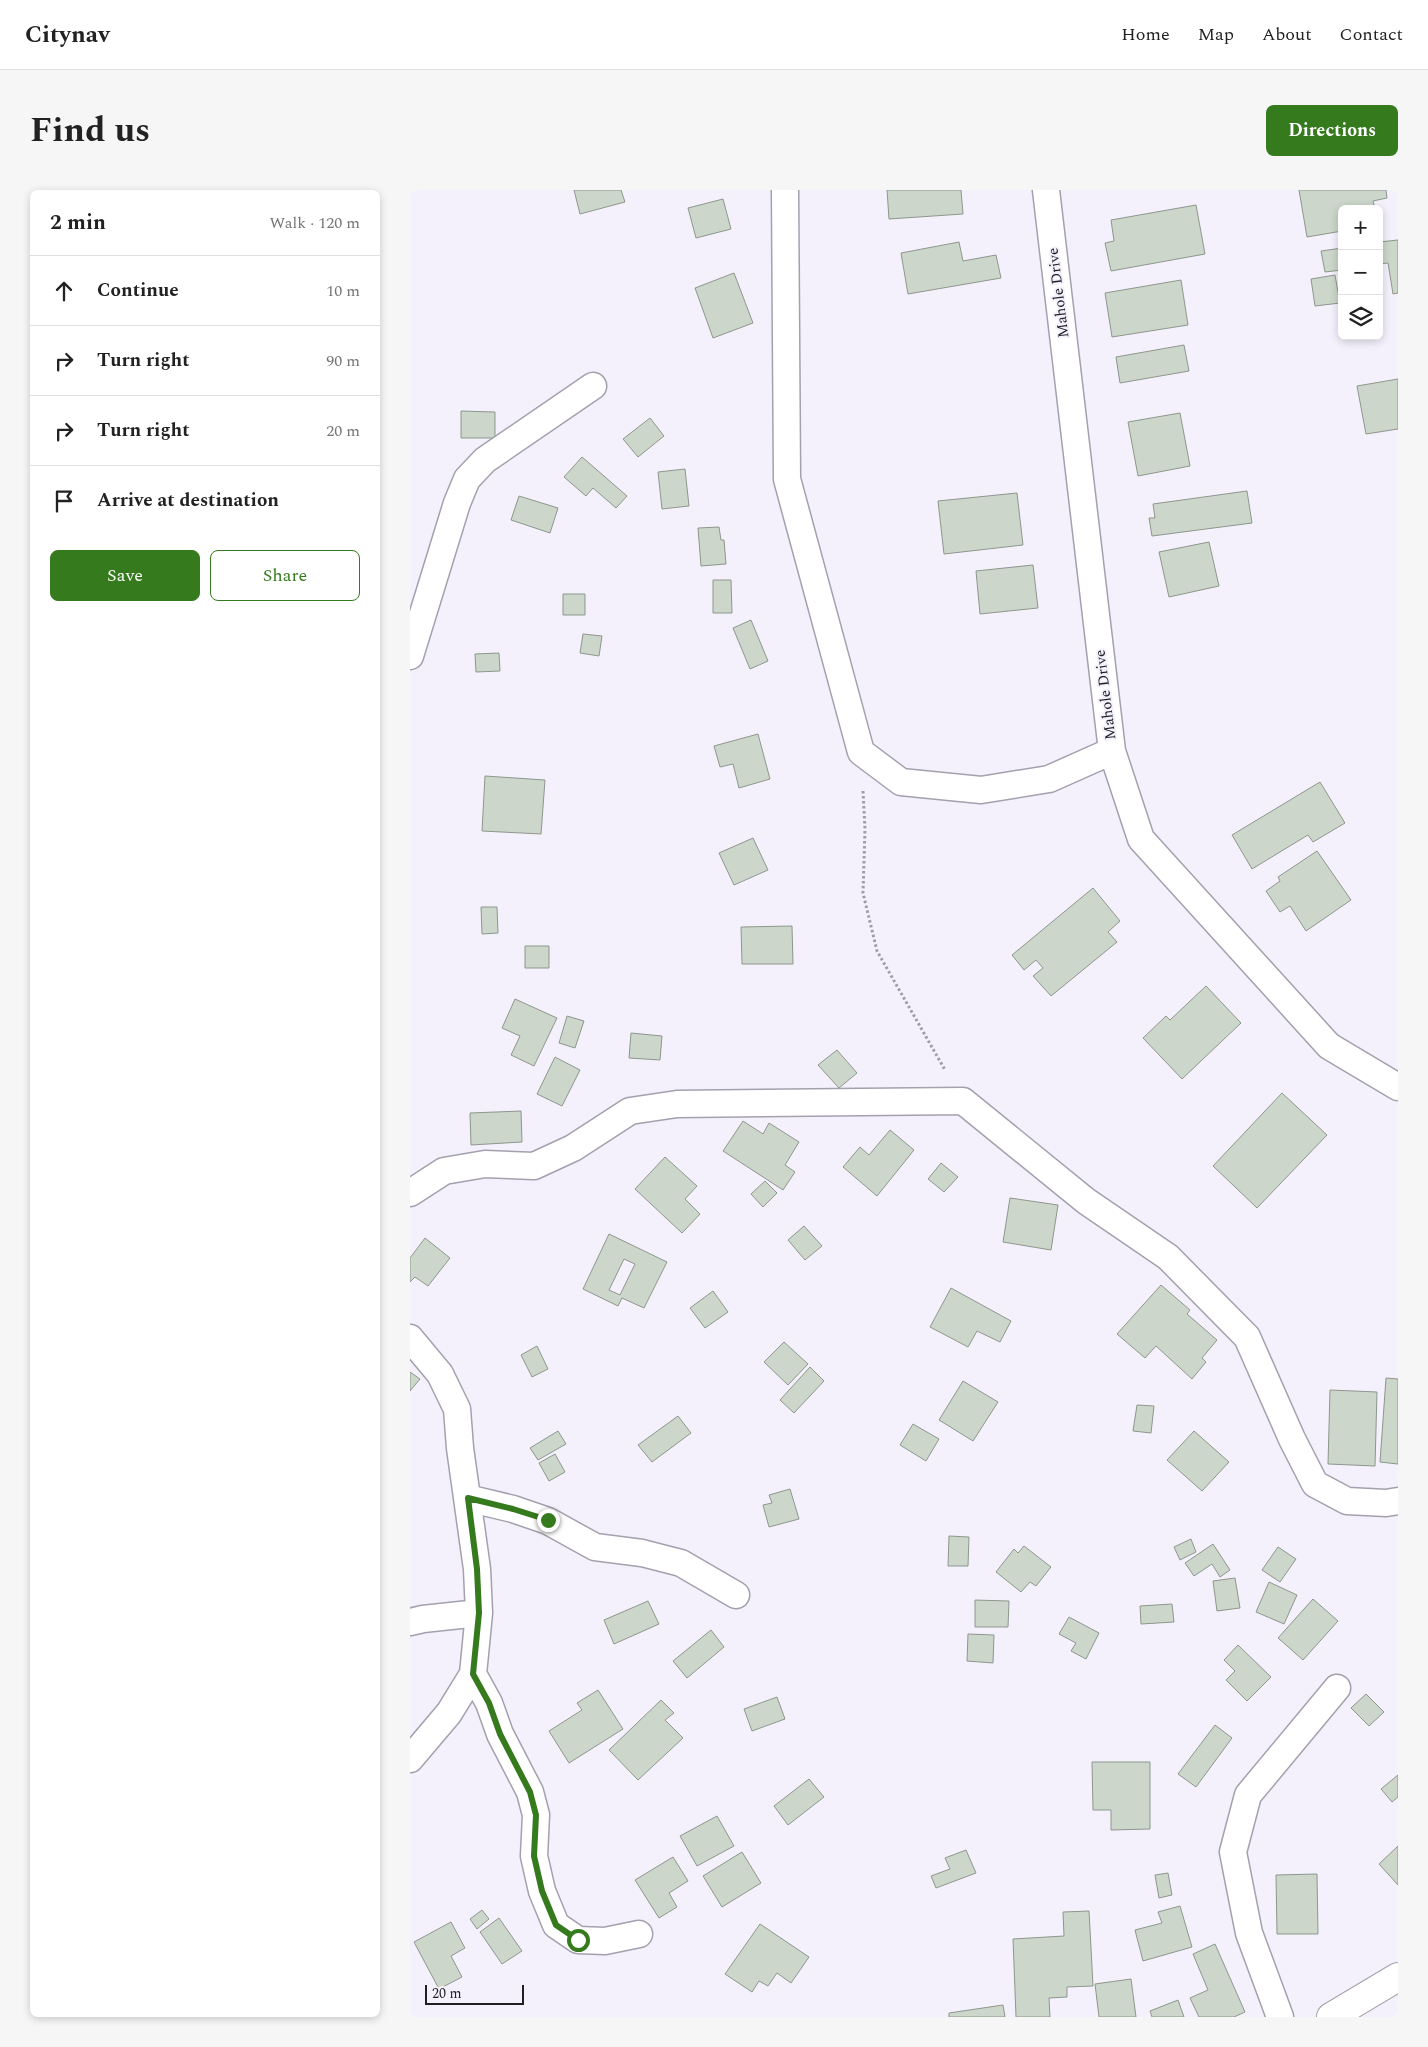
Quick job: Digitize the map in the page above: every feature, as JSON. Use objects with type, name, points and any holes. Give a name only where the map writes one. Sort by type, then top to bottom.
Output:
[{"type":"street","points":[[785,190],[787,479],[861,752],[901,782],[981,790],[1049,779],[1112,751]]},
{"type":"street","name":"Mahole Drive","points":[[1046,190],[1112,751],[1141,839],[1329,1046],[1398,1087]]},
{"type":"street","points":[[410,656],[454,512],[467,479],[485,460],[593,386]]},
{"type":"street","points":[[410,1193],[444,1171],[485,1164],[534,1166],[573,1148],[630,1111],[677,1104],[963,1101],[1086,1201],[1168,1257],[1247,1337],[1292,1440],[1315,1484],[1347,1501],[1386,1503],[1398,1501]]},
{"type":"street","points":[[410,1338],[440,1374],[457,1409],[460,1448],[477,1569],[479,1613],[473,1674],[449,1713],[410,1759]]},
{"type":"street","points":[[468,1498],[548,1520],[595,1547],[642,1553],[681,1563],[736,1595]]},
{"type":"street","points":[[410,1622],[423,1618],[479,1613]]},
{"type":"street","points":[[473,1674],[489,1703],[500,1734],[530,1792],[536,1815],[534,1856],[542,1891],[556,1925],[578,1940],[606,1941],[639,1934]]},
{"type":"street","points":[[1280,2017],[1249,1932],[1233,1852],[1248,1795],[1337,1688]]},
{"type":"street","points":[[1331,2017],[1398,1978]]},
{"type":"path","points":[[861,752],[865,829],[863,893],[877,951],[963,1101]]},
{"type":"building","points":[[574,190],[621,190],[625,202],[580,214]]},
{"type":"building","points":[[887,190],[961,190],[963,214],[889,219]]},
{"type":"building","points":[[1299,190],[1386,190],[1387,198],[1373,201],[1374,205],[1338,205],[1338,232],[1307,237]]},
{"type":"building","points":[[723,199],[731,229],[696,238],[688,208]]},
{"type":"building","points":[[1196,205],[1205,254],[1111,271],[1105,243],[1114,241],[1111,220]]},
{"type":"building","points":[[1398,240],[1398,293],[1393,294],[1388,263],[1383,264],[1383,242]]},
{"type":"building","points":[[959,242],[963,261],[996,255],[1001,278],[908,294],[901,253]]},
{"type":"building","points":[[1338,249],[1338,270],[1325,272],[1321,251]]},
{"type":"building","points":[[734,273],[753,323],[713,338],[695,288]]},
{"type":"building","points":[[1335,275],[1338,303],[1315,306],[1311,279]]},
{"type":"building","points":[[1181,280],[1188,325],[1112,337],[1105,293]]},
{"type":"building","points":[[1184,345],[1189,371],[1120,383],[1116,357]]},
{"type":"building","points":[[1398,379],[1398,429],[1366,434],[1357,386]]},
{"type":"building","points":[[461,411],[495,412],[495,438],[461,438]]},
{"type":"building","points":[[1180,413],[1190,466],[1138,476],[1128,422]]},
{"type":"building","points":[[650,418],[664,436],[638,457],[623,439]]},
{"type":"building","points":[[582,457],[627,496],[616,508],[593,488],[586,496],[564,477]]},
{"type":"building","points":[[685,469],[689,506],[662,509],[658,472]]},
{"type":"building","points":[[1247,491],[1252,523],[1152,536],[1149,518],[1155,518],[1153,504]]},
{"type":"building","points":[[1017,493],[1023,545],[944,554],[938,501]]},
{"type":"building","points":[[519,496],[558,508],[550,533],[511,520]]},
{"type":"building","points":[[719,527],[721,540],[724,540],[726,564],[701,566],[698,528]]},
{"type":"building","points":[[1209,542],[1219,586],[1169,597],[1159,552]]},
{"type":"building","points":[[1033,565],[1038,608],[980,614],[976,571]]},
{"type":"building","points":[[713,580],[731,580],[732,613],[713,613]]},
{"type":"building","points":[[563,594],[585,594],[585,615],[563,615]]},
{"type":"building","points":[[751,620],[768,661],[750,669],[733,628]]},
{"type":"building","points":[[583,634],[602,636],[599,656],[580,653]]},
{"type":"building","points":[[499,653],[500,671],[476,672],[475,654]]},
{"type":"building","points":[[758,734],[770,779],[739,788],[733,764],[720,767],[714,746]]},
{"type":"building","points":[[485,776],[545,780],[541,834],[482,831]]},
{"type":"building","points":[[1320,782],[1345,823],[1313,842],[1308,835],[1252,869],[1232,835]]},
{"type":"building","points":[[753,838],[768,870],[734,885],[719,853]]},
{"type":"building","points":[[1317,851],[1351,900],[1306,931],[1290,906],[1280,912],[1266,891],[1280,881],[1278,877]]},
{"type":"building","points":[[1093,888],[1120,921],[1108,932],[1117,942],[1051,996],[1033,976],[1043,968],[1036,960],[1024,970],[1012,955]]},
{"type":"building","points":[[481,907],[497,907],[498,933],[482,934]]},
{"type":"building","points":[[792,926],[793,964],[742,964],[741,927]]},
{"type":"building","points":[[525,946],[549,946],[549,968],[525,968]]},
{"type":"building","points":[[1206,986],[1241,1023],[1182,1079],[1143,1038],[1166,1016],[1170,1020]]},
{"type":"building","points":[[515,999],[557,1018],[534,1066],[511,1055],[520,1036],[502,1028]]},
{"type":"building","points":[[567,1016],[584,1021],[575,1048],[559,1043]]},
{"type":"building","points":[[631,1033],[662,1036],[660,1060],[629,1058]]},
{"type":"building","points":[[837,1050],[857,1073],[839,1088],[818,1065]]},
{"type":"building","points":[[555,1057],[580,1070],[562,1106],[537,1094]]},
{"type":"building","points":[[1282,1093],[1327,1135],[1257,1208],[1213,1166]]},
{"type":"building","points":[[521,1111],[522,1142],[471,1145],[470,1113]]},
{"type":"building","points":[[743,1121],[763,1134],[769,1123],[799,1142],[785,1165],[795,1172],[783,1190],[723,1151]]},
{"type":"building","points":[[890,1130],[914,1150],[877,1196],[843,1167],[860,1147],[869,1155]]},
{"type":"building","points":[[665,1157],[697,1186],[685,1199],[700,1214],[682,1233],[635,1189]]},
{"type":"building","points":[[941,1163],[958,1177],[944,1192],[928,1179]]},
{"type":"building","points":[[765,1181],[777,1193],[763,1207],[751,1194]]},
{"type":"building","points":[[1010,1198],[1058,1205],[1051,1250],[1003,1242]]},
{"type":"building","points":[[804,1226],[822,1246],[805,1260],[788,1240]]},
{"type":"building","points":[[609,1234],[667,1262],[644,1308],[622,1298],[618,1306],[583,1289]],"holes":[[[624,1259],[635,1264],[620,1295],[609,1290]]]},
{"type":"building","points":[[425,1238],[450,1258],[428,1286],[415,1277],[410,1282],[410,1258]]},
{"type":"building","points":[[1161,1285],[1190,1310],[1187,1314],[1217,1340],[1202,1358],[1206,1362],[1192,1379],[1156,1346],[1145,1358],[1117,1334]]},
{"type":"building","points":[[951,1288],[1011,1321],[1000,1342],[977,1331],[968,1347],[930,1327]]},
{"type":"building","points":[[713,1291],[728,1312],[705,1328],[690,1308]]},
{"type":"building","points":[[784,1342],[808,1364],[788,1385],[764,1362]]},
{"type":"building","points":[[537,1346],[548,1369],[532,1377],[521,1355]]},
{"type":"building","points":[[810,1367],[824,1381],[794,1413],[780,1400]]},
{"type":"building","points":[[410,1372],[420,1379],[410,1391]]},
{"type":"building","points":[[1386,1378],[1398,1379],[1398,1464],[1380,1462]]},
{"type":"building","points":[[963,1381],[998,1402],[973,1441],[939,1420]]},
{"type":"building","points":[[1330,1390],[1377,1392],[1375,1466],[1328,1464]]},
{"type":"building","points":[[1137,1405],[1154,1406],[1151,1433],[1133,1431]]},
{"type":"building","points":[[678,1416],[691,1433],[652,1462],[638,1445]]},
{"type":"building","points":[[913,1424],[939,1439],[926,1461],[900,1445]]},
{"type":"building","points":[[558,1431],[566,1444],[538,1460],[530,1448]]},
{"type":"building","points":[[1194,1431],[1229,1462],[1202,1491],[1167,1460]]},
{"type":"building","points":[[555,1454],[565,1472],[549,1481],[539,1463]]},
{"type":"building","points":[[790,1489],[799,1519],[769,1527],[763,1505],[772,1503],[769,1495]]},
{"type":"building","points":[[949,1536],[969,1537],[968,1566],[948,1566]]},
{"type":"building","points":[[1191,1539],[1196,1552],[1180,1560],[1174,1547]]},
{"type":"building","points":[[1213,1544],[1230,1570],[1220,1577],[1212,1564],[1194,1576],[1185,1563]]},
{"type":"building","points":[[1024,1546],[1051,1567],[1036,1586],[1030,1582],[1021,1592],[996,1572],[1014,1549],[1018,1553]]},
{"type":"building","points":[[1278,1547],[1296,1559],[1280,1582],[1262,1570]]},
{"type":"building","points":[[1235,1578],[1240,1608],[1217,1611],[1213,1581]]},
{"type":"building","points":[[1269,1582],[1297,1595],[1284,1624],[1256,1612]]},
{"type":"building","points":[[1313,1599],[1338,1621],[1303,1660],[1278,1638]]},
{"type":"building","points":[[975,1600],[1009,1601],[1008,1627],[975,1627]]},
{"type":"building","points":[[648,1601],[659,1624],[614,1644],[604,1620]]},
{"type":"building","points":[[1172,1604],[1174,1622],[1141,1624],[1140,1606]]},
{"type":"building","points":[[1069,1617],[1099,1633],[1086,1659],[1071,1651],[1076,1643],[1059,1634]]},
{"type":"building","points":[[711,1630],[724,1647],[687,1678],[673,1661]]},
{"type":"building","points":[[968,1634],[994,1635],[993,1663],[967,1661]]},
{"type":"building","points":[[1238,1645],[1271,1677],[1247,1701],[1226,1680],[1235,1671],[1224,1660]]},
{"type":"building","points":[[598,1690],[623,1729],[569,1763],[549,1731],[582,1710],[577,1703]]},
{"type":"building","points":[[1366,1694],[1384,1712],[1369,1726],[1351,1708]]},
{"type":"building","points":[[777,1697],[785,1719],[752,1731],[744,1709]]},
{"type":"building","points":[[661,1700],[674,1713],[665,1720],[683,1738],[638,1780],[609,1750]]},
{"type":"building","points":[[1215,1725],[1232,1738],[1196,1787],[1178,1774]]},
{"type":"building","points":[[1092,1762],[1150,1762],[1150,1829],[1111,1830],[1111,1810],[1093,1810]]},
{"type":"building","points":[[1398,1775],[1398,1797],[1392,1802],[1381,1789]]},
{"type":"building","points":[[809,1779],[824,1797],[788,1825],[774,1806]]},
{"type":"building","points":[[717,1816],[734,1846],[697,1866],[680,1836]]},
{"type":"building","points":[[1398,1846],[1398,1885],[1379,1864]]},
{"type":"building","points":[[966,1850],[976,1873],[936,1888],[931,1876],[950,1869],[945,1858]]},
{"type":"building","points":[[742,1852],[761,1883],[722,1907],[703,1876]]},
{"type":"building","points":[[673,1857],[688,1881],[669,1893],[677,1907],[659,1918],[635,1880]]},
{"type":"building","points":[[1168,1873],[1172,1895],[1159,1898],[1155,1875]]},
{"type":"building","points":[[1317,1874],[1318,1934],[1277,1934],[1276,1875]]},
{"type":"building","points":[[1180,1906],[1192,1947],[1143,1961],[1135,1930],[1162,1923],[1158,1912]]},
{"type":"building","points":[[482,1910],[489,1919],[477,1929],[470,1919]]},
{"type":"building","points":[[1089,1911],[1093,1986],[1067,1987],[1067,1997],[1049,1998],[1050,2017],[1016,2017],[1013,1939],[1064,1936],[1063,1912]]},
{"type":"building","points":[[499,1918],[522,1951],[502,1964],[480,1932]]},
{"type":"building","points":[[451,1922],[465,1948],[451,1956],[462,1977],[439,1989],[414,1942]]},
{"type":"building","points":[[760,1924],[809,1957],[791,1983],[777,1973],[768,1986],[759,1981],[752,1992],[725,1974]]},
{"type":"building","points":[[1215,1944],[1245,2012],[1234,2017],[1199,2017],[1190,1998],[1208,1990],[1193,1954]]},
{"type":"building","points":[[1131,1979],[1136,2017],[1099,2017],[1095,1984]]},
{"type":"building","points":[[1178,2000],[1184,2017],[1152,2017],[1150,2011]]},
{"type":"building","points":[[1003,2005],[1005,2017],[949,2017],[949,2013]]},
{"type":"route","points":[[548,1520],[468,1498],[477,1569],[479,1613],[473,1674],[489,1703],[500,1734],[530,1792],[536,1815],[534,1856],[542,1891],[556,1925],[578,1940]]}]
